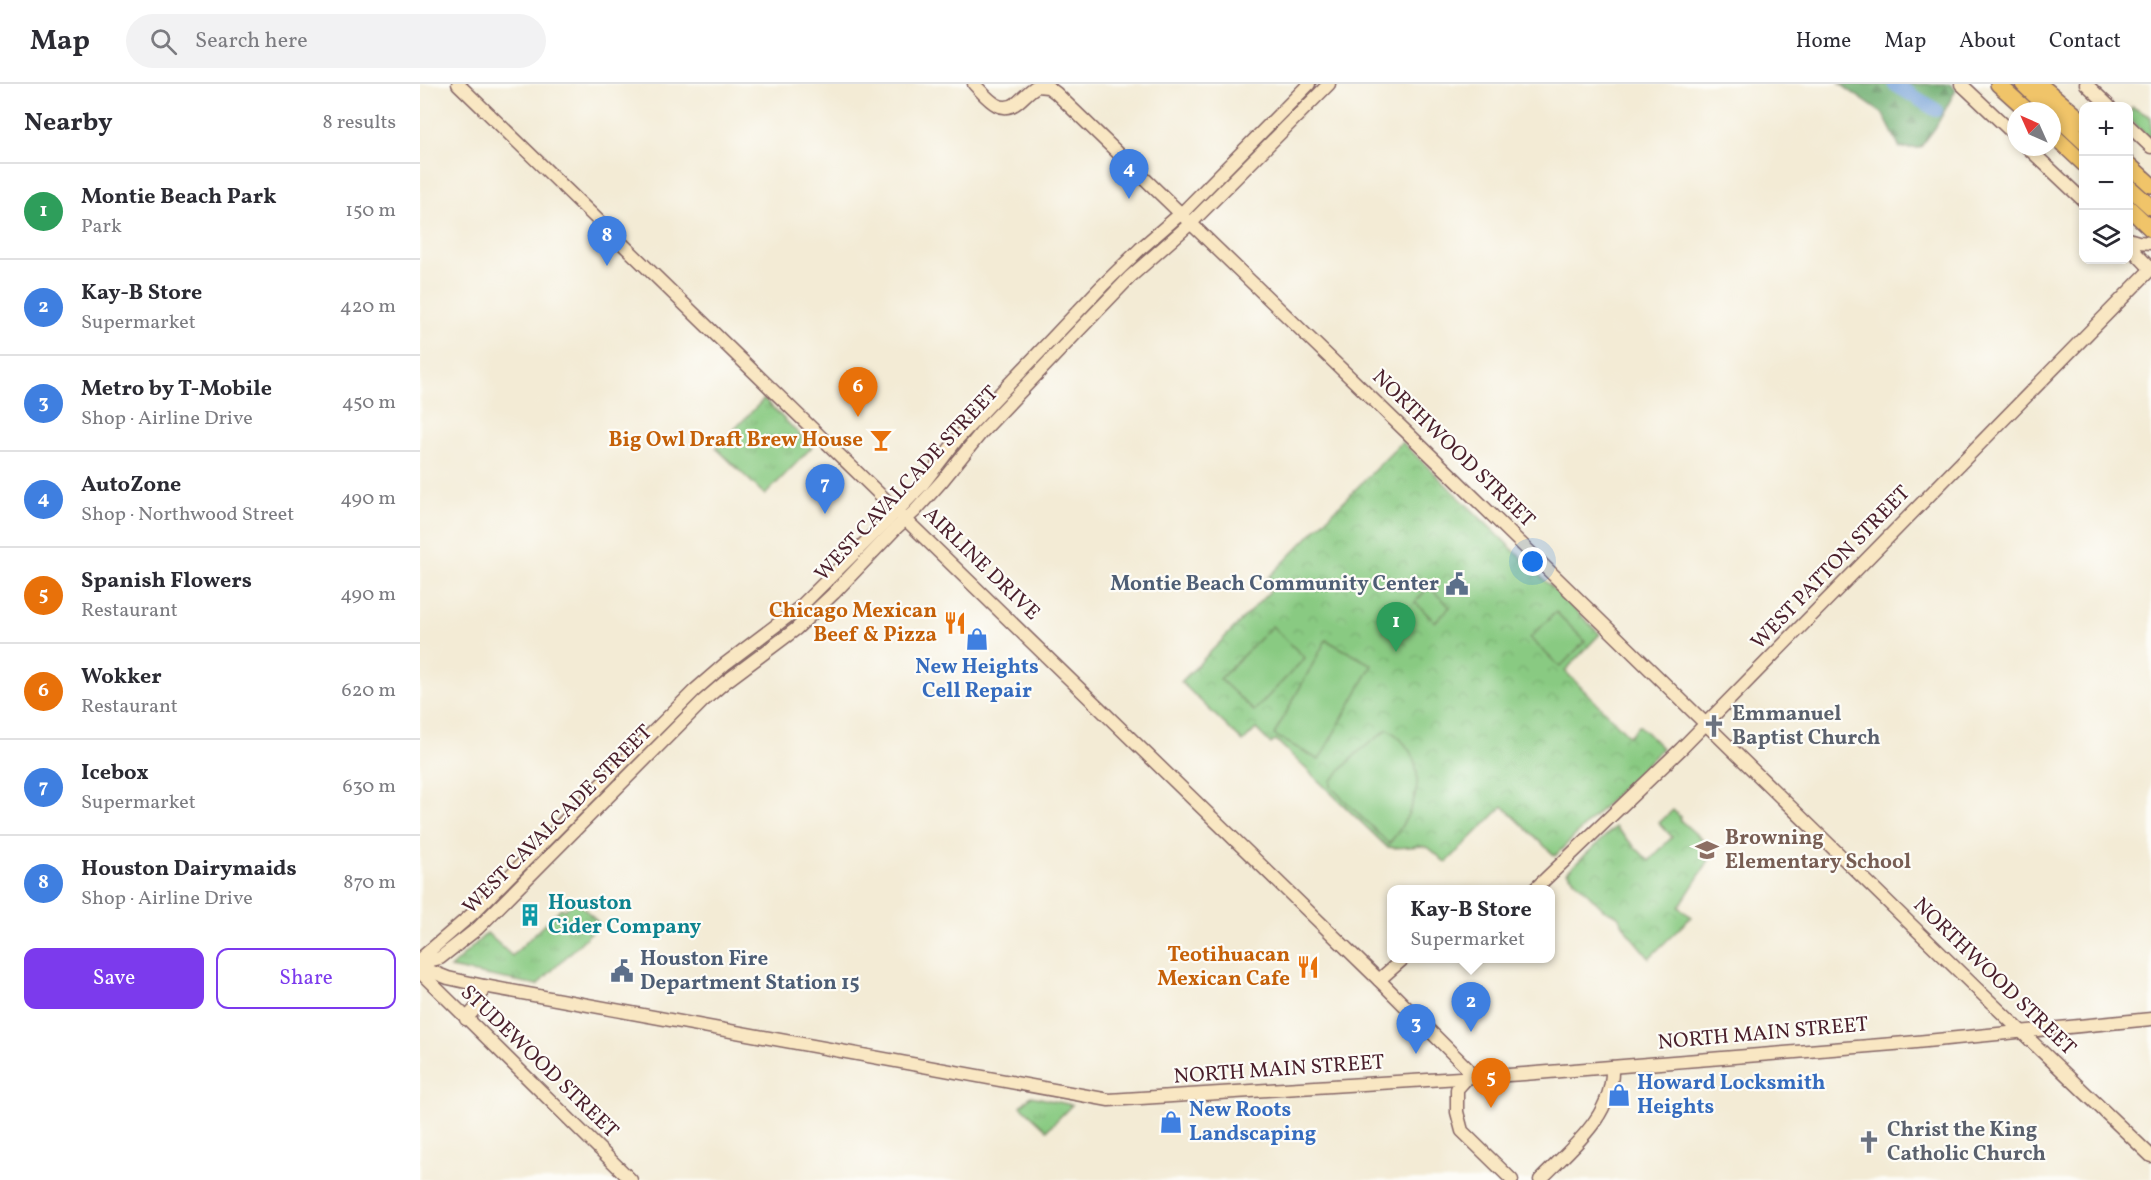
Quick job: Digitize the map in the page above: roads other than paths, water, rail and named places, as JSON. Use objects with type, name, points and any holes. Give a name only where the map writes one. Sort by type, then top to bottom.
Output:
[{"type":"highway","points":[[1998,84],[2018,102]]},
{"type":"highway","points":[[2023,84],[2041,102]]},
{"type":"highway","points":[[2039,84],[2079,118]]},
{"type":"highway","points":[[2061,121],[2079,137]]},
{"type":"highway","points":[[2061,142],[2079,159]]},
{"type":"highway","points":[[2133,169],[2151,185]]},
{"type":"highway","points":[[2133,191],[2151,207]]},
{"type":"highway","points":[[2131,210],[2149,227]]},
{"type":"main road","name":"NORTHWOOD STREET","points":[[974,84],[1001,107],[1013,105],[1037,86],[1048,87],[1191,223],[2151,1156]]},
{"type":"main road","name":"WEST CAVALCADE STREET","points":[[420,965],[440,958],[478,928],[703,701],[808,618],[902,515],[921,485],[958,438],[1027,364],[1102,286],[1181,214],[1309,84]]},
{"type":"main road","name":"WEST CAVALCADE STREET","points":[[420,965],[698,687],[799,608],[942,481],[998,414],[1112,296],[1191,223],[1329,84]]},
{"type":"main road","points":[[1961,84],[2007,127]]},
{"type":"main road","points":[[2086,84],[2105,102]]},
{"type":"main road","name":"AIRLINE DRIVE","points":[[462,85],[1379,980],[1467,1068],[1467,1078]]},
{"type":"main road","points":[[2133,130],[2151,147]]},
{"type":"main road","points":[[2036,156],[2079,196]]},
{"type":"main road","points":[[2133,240],[2151,243]]},
{"type":"main road","points":[[2133,250],[2151,269]]},
{"type":"main road","name":"WEST PATTON STREET","points":[[1539,885],[1706,724],[2151,269]]},
{"type":"main road","points":[[1102,286],[1112,296]]},
{"type":"main road","points":[[1035,375],[1035,365],[1059,339],[1061,333],[1058,331]]},
{"type":"main road","points":[[998,414],[1008,396],[1028,375],[1027,364]]},
{"type":"main road","points":[[799,608],[808,618]]},
{"type":"main road","points":[[1379,980],[1398,963]]},
{"type":"main road","name":"NORTH MAIN STREET","points":[[420,965],[448,978],[484,986],[1109,1100],[1612,1067],[2151,1019]]},
{"type":"main road","name":"STUDEWOOD STREET","points":[[420,965],[466,1018],[632,1180]]},
{"type":"main road","points":[[466,1018],[476,1008],[484,986]]},
{"type":"main road","points":[[1540,1180],[1586,1134],[1599,1116],[1610,1090],[1612,1067]]},
{"type":"main road","points":[[1467,1078],[1457,1089],[1462,1131],[1512,1180]]},
{"type":"waterway","points":[[1894,84],[1936,110]]},
{"type":"place","name":"AutoZone","points":[[1129,199]]},
{"type":"place","name":"Houston Dairymaids","points":[[607,266]]},
{"type":"place","name":"Wokker","points":[[858,417]]},
{"type":"place","name":"Big Owl Draft Brew House","points":[[881,440]]},
{"type":"place","name":"Icebox","points":[[825,514]]},
{"type":"place","name":"Montie Beach Community Center","points":[[1457,584]]},
{"type":"place","name":"Chicago Mexican Beef & Pizza","points":[[955,623]]},
{"type":"place","name":"New Heights Cell Repair","points":[[977,639]]},
{"type":"place","name":"Montie Beach Park","points":[[1396,652]]},
{"type":"place","name":"Emmanuel Baptist Church","points":[[1714,726]]},
{"type":"place","name":"Browning Elementary School","points":[[1707,850]]},
{"type":"place","name":"Houston Cider Company","points":[[530,915]]},
{"type":"place","name":"Teotihuacan Mexican Cafe","points":[[1308,967]]},
{"type":"place","name":"Houston Fire Department Station 15","points":[[622,971]]},
{"type":"place","name":"Kay-B Store","points":[[1471,1032]]},
{"type":"place","name":"Metro by T-Mobile","points":[[1416,1054]]},
{"type":"place","name":"Howard Locksmith Heights","points":[[1619,1095]]},
{"type":"place","name":"Spanish Flowers","points":[[1491,1108]]},
{"type":"place","name":"New Roots Landscaping","points":[[1171,1122]]},
{"type":"place","name":"Christ the King Catholic Church","points":[[1869,1142]]}]
